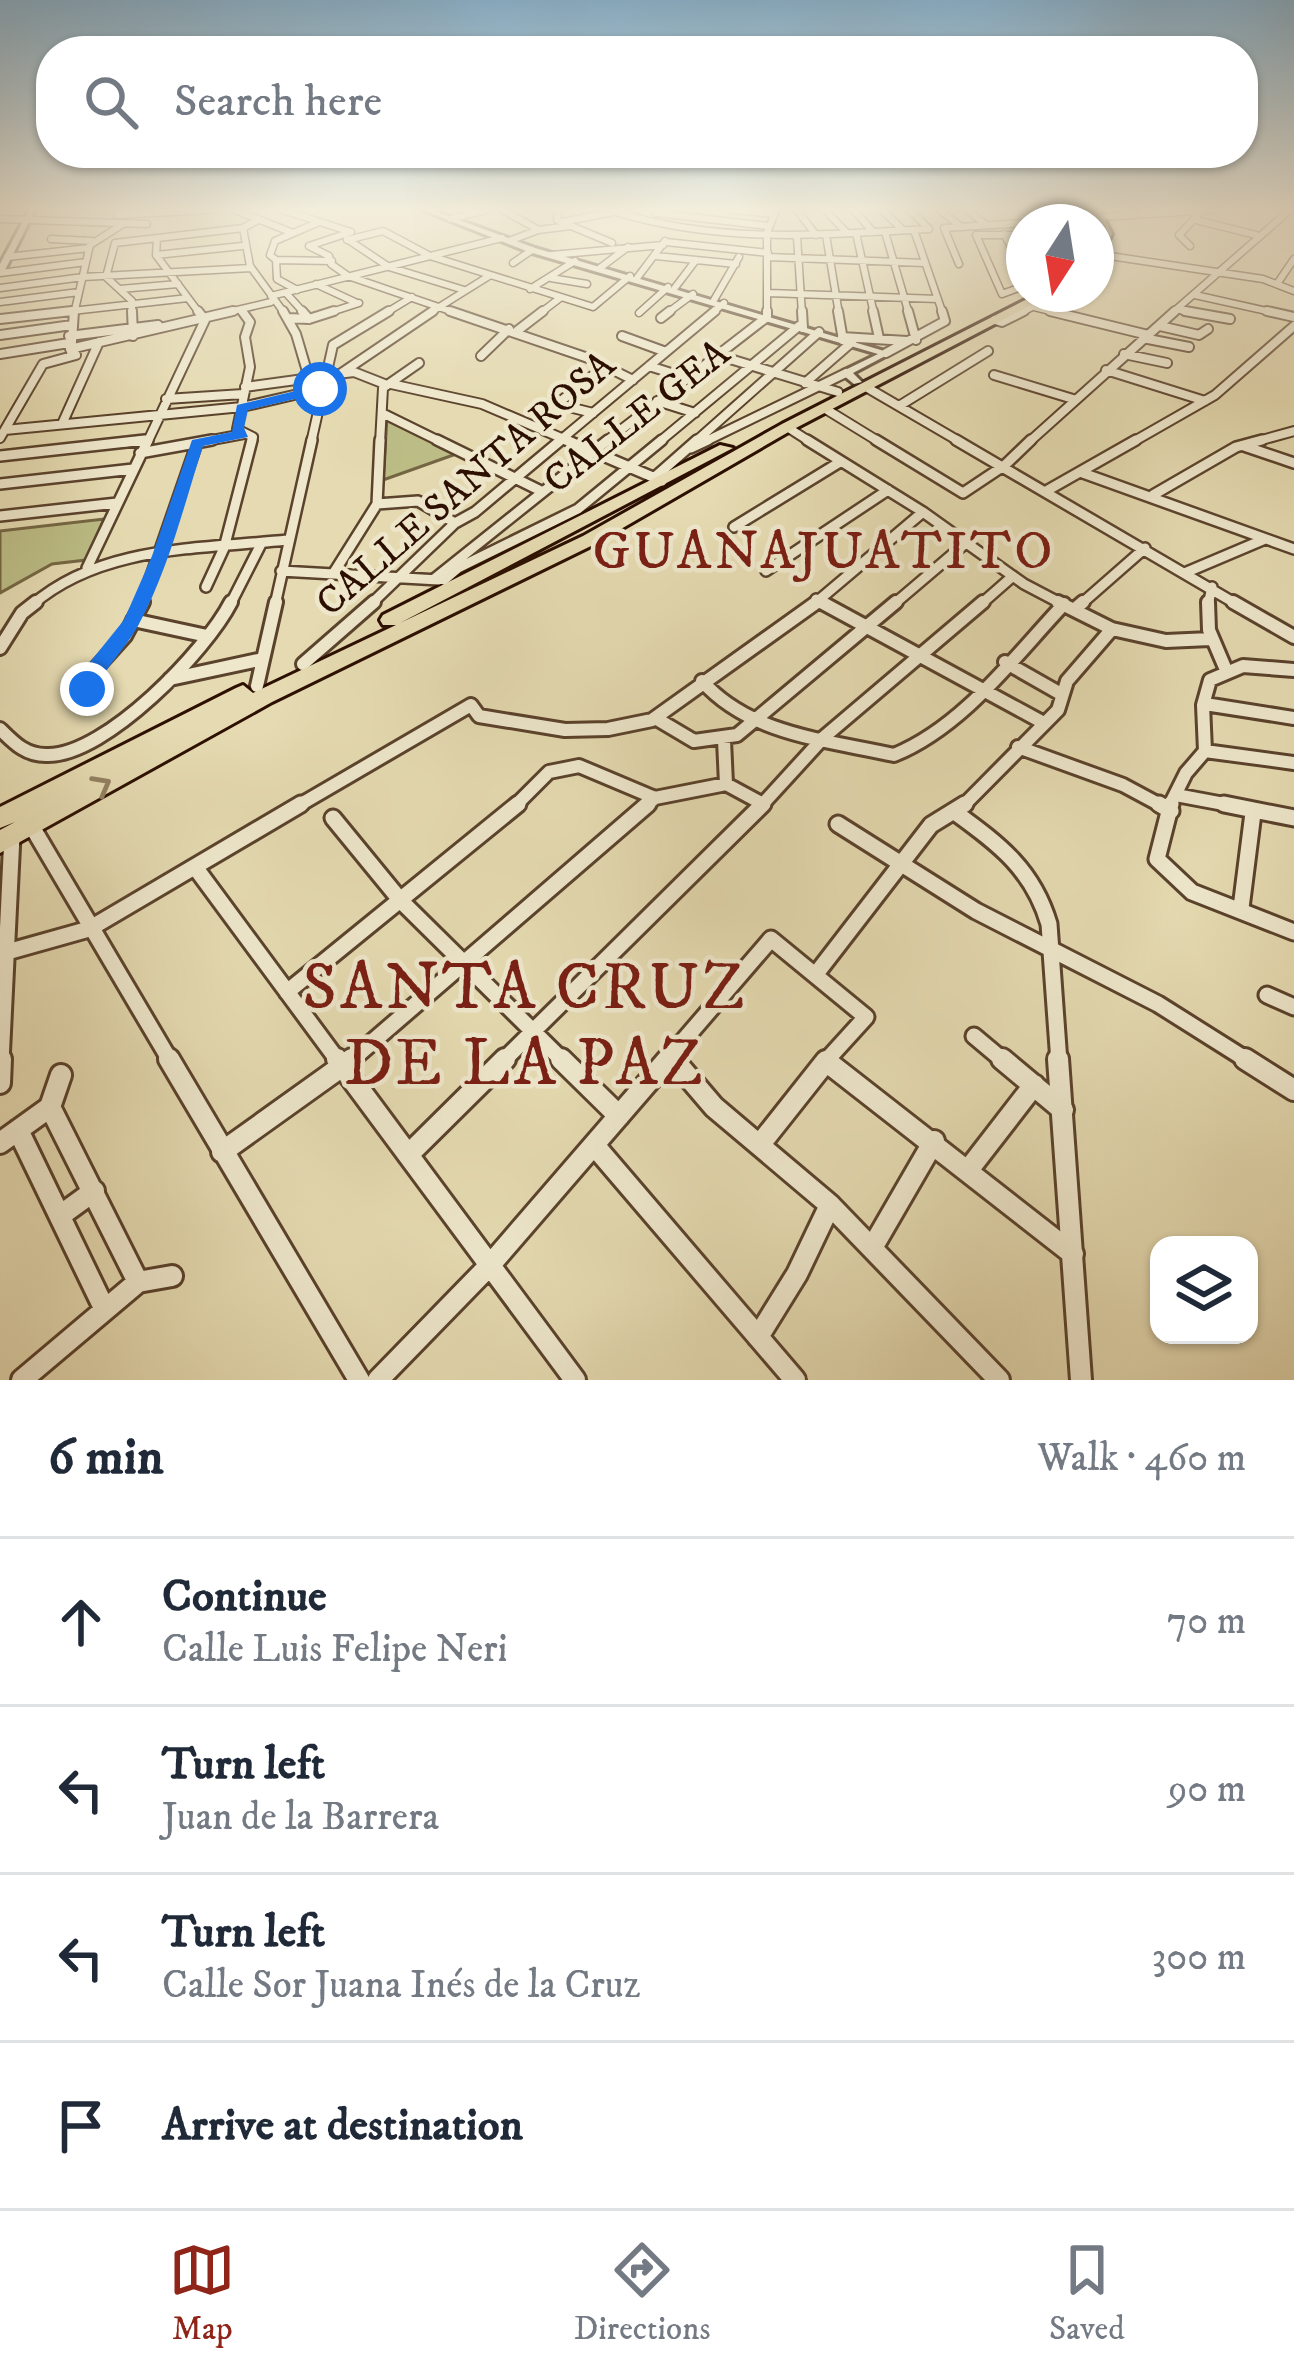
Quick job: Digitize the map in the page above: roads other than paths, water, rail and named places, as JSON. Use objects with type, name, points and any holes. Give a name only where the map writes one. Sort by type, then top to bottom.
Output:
[{"type":"main road","points":[[6,839],[265,696],[643,511],[824,408],[856,381],[1006,312]]},
{"type":"main road","points":[[1,817],[624,501],[828,389],[1013,312]]},
{"type":"main road","points":[[624,501],[615,509],[617,516],[643,511]]},
{"type":"main road","points":[[572,526],[595,526],[589,540]]},
{"type":"street","points":[[0,288],[148,274]]},
{"type":"street","points":[[171,274],[203,319]]},
{"type":"street","points":[[259,274],[271,299],[289,318],[309,378]]},
{"type":"street","points":[[262,277],[270,274]]},
{"type":"street","points":[[277,274],[297,290]]},
{"type":"street","points":[[0,354],[189,323],[355,274]]},
{"type":"street","points":[[413,274],[464,290]]},
{"type":"street","points":[[484,274],[593,307],[637,274]]},
{"type":"street","points":[[530,289],[556,274]]},
{"type":"street","points":[[624,274],[886,353]]},
{"type":"street","points":[[683,274],[639,313],[664,320],[693,294]]},
{"type":"street","name":"CALLE SANTA ROSA","points":[[303,664],[455,523],[666,352],[719,302],[731,274]]},
{"type":"street","points":[[439,580],[541,491],[767,316],[769,274]]},
{"type":"street","points":[[800,274],[801,327]]},
{"type":"street","points":[[833,274],[846,340]]},
{"type":"street","points":[[866,274],[879,338]]},
{"type":"street","points":[[898,274],[913,341]]},
{"type":"street","points":[[929,274],[946,321],[886,353],[856,381],[1294,637]]},
{"type":"street","points":[[824,408],[963,493],[1005,465],[1124,353],[1218,274]]},
{"type":"street","points":[[1232,274],[1294,291]]},
{"type":"street","points":[[1277,284],[1284,274]]},
{"type":"street","points":[[348,276],[588,358]]},
{"type":"street","points":[[344,373],[489,276]]},
{"type":"street","points":[[70,346],[83,277]]},
{"type":"street","points":[[106,277],[132,301],[136,333]]},
{"type":"street","points":[[551,278],[586,284]]},
{"type":"street","points":[[120,289],[178,284]]},
{"type":"street","points":[[289,318],[309,320],[358,303],[315,284]]},
{"type":"street","points":[[0,302],[80,292]]},
{"type":"street","points":[[286,293],[309,320]]},
{"type":"street","points":[[769,293],[938,299]]},
{"type":"street","points":[[1196,296],[1294,322]]},
{"type":"street","points":[[257,686],[320,389],[335,341],[412,297]]},
{"type":"street","points":[[0,319],[188,298]]},
{"type":"street","points":[[481,356],[560,298]]},
{"type":"street","points":[[206,587],[224,548],[253,437],[237,429],[250,367],[245,337],[250,322],[241,310]]},
{"type":"street","points":[[1180,310],[1231,319]]},
{"type":"street","points":[[1077,312],[1189,347]]},
{"type":"street","points":[[87,568],[203,319]]},
{"type":"street","points":[[1048,490],[1205,401],[1294,322]]},
{"type":"street","points":[[0,335],[72,325]]},
{"type":"street","points":[[1160,326],[1198,335],[1208,329]]},
{"type":"street","name":"CALLE GEA","points":[[439,580],[578,509],[801,327]]},
{"type":"street","points":[[166,398],[244,391],[344,373],[482,404],[658,479],[679,454],[819,332]]},
{"type":"street","points":[[2,434],[44,364],[70,346],[99,346],[136,333]]},
{"type":"street","points":[[622,336],[666,352]]},
{"type":"street","points":[[805,383],[846,340],[913,341]]},
{"type":"street","points":[[62,424],[99,346]]},
{"type":"street","points":[[898,406],[988,351]]},
{"type":"street","points":[[1124,353],[1167,363]]},
{"type":"street","points":[[717,355],[828,389]]},
{"type":"street","points":[[333,574],[377,504],[389,385],[419,363]]},
{"type":"street","points":[[593,413],[557,404],[604,366],[633,380]]},
{"type":"street","points":[[649,366],[688,378]]},
{"type":"street","points":[[1106,370],[1205,401]]},
{"type":"street","points":[[994,375],[1073,399]]},
{"type":"street","points":[[2,434],[242,407],[320,389]]},
{"type":"street","points":[[679,454],[828,389]]},
{"type":"street","points":[[657,401],[694,413]]},
{"type":"street","points":[[384,414],[541,491]]},
{"type":"street","points":[[787,427],[923,512],[1013,576],[1112,629],[1166,641],[1210,639]]},
{"type":"street","points":[[1153,495],[1243,446],[1293,432]]},
{"type":"street","points":[[140,453],[244,434]]},
{"type":"street","points":[[0,456],[146,440]]},
{"type":"street","points":[[87,689],[88,677],[118,646],[133,620],[160,556],[197,442]]},
{"type":"street","points":[[1243,446],[1294,463]]},
{"type":"street","points":[[734,527],[840,462]]},
{"type":"street","points":[[0,484],[133,470]]},
{"type":"street","points":[[1080,472],[1294,549]]},
{"type":"street","points":[[766,571],[888,490]]},
{"type":"street","points":[[377,504],[418,501],[455,523]]},
{"type":"street","points":[[0,516],[117,503]]},
{"type":"street","points":[[3,953],[89,929],[471,705],[479,716],[583,735],[657,719],[702,681],[762,645],[816,599],[881,554],[923,512]]},
{"type":"street","points":[[1187,572],[1266,538]]},
{"type":"street","points":[[2,639],[37,597],[87,568],[287,540]]},
{"type":"street","points":[[657,719],[677,738],[706,743],[724,740],[755,724],[863,625],[967,542]]},
{"type":"street","points":[[0,729],[11,744],[27,752],[76,748],[125,722],[224,616],[245,563],[261,544]]},
{"type":"street","points":[[702,681],[712,697],[755,724],[894,755],[939,731],[1005,662],[1145,548]]},
{"type":"street","points":[[280,571],[439,580],[476,576]]},
{"type":"street","points":[[408,1155],[536,1033],[824,737],[1013,576]]},
{"type":"street","points":[[1212,587],[1203,613],[1226,670]]},
{"type":"street","points":[[816,599],[1042,722]]},
{"type":"street","points":[[133,620],[207,636]]},
{"type":"street","points":[[816,974],[931,825],[956,813],[1058,710],[1067,681],[1112,629]]},
{"type":"street","points":[[167,680],[262,659]]},
{"type":"street","points":[[1005,662],[1061,694]]},
{"type":"street","points":[[1294,670],[1257,665],[1226,670],[1211,679],[1204,704],[1205,751],[1181,776],[1159,836],[1156,860],[1192,892],[1294,932]]},
{"type":"street","points":[[1204,704],[1294,718]]},
{"type":"street","points":[[579,766],[583,735]]},
{"type":"street","points":[[724,740],[726,784]]},
{"type":"street","points":[[1018,747],[1123,785],[1171,811]]},
{"type":"street","points":[[1205,751],[1294,763]]},
{"type":"street","points":[[287,992],[549,772],[579,766],[656,798]]},
{"type":"street","points":[[222,1152],[343,1067],[656,798],[726,784],[763,804]]},
{"type":"street","points":[[1177,795],[1294,818]]},
{"type":"street","points":[[956,813],[1022,862],[1034,878],[1049,924],[1081,1380]]},
{"type":"street","points":[[1240,908],[1253,813]]},
{"type":"street","points":[[333,818],[400,901],[619,1115]]},
{"type":"street","points":[[838,824],[1051,950],[1158,1004],[1294,1090]]},
{"type":"street","points":[[31,825],[358,1380]]},
{"type":"street","points":[[0,1083],[6,839]]},
{"type":"street","points":[[195,867],[575,1380]]},
{"type":"street","points":[[378,1380],[490,1265],[771,939],[866,1017],[761,1143]]},
{"type":"street","points":[[1267,995],[1294,1007]]},
{"type":"street","points":[[974,1036],[1063,1110]]},
{"type":"street","points":[[669,1054],[714,1107],[830,1205],[999,1380]]},
{"type":"street","points":[[826,1061],[1073,1253]]},
{"type":"street","points":[[0,1143],[50,1107],[61,1076]]},
{"type":"street","points":[[969,1169],[1034,1085]]},
{"type":"street","points":[[50,1107],[138,1282]]},
{"type":"street","points":[[18,1130],[105,1310]]},
{"type":"street","points":[[872,1248],[934,1141]]},
{"type":"street","points":[[594,1145],[795,1380]]},
{"type":"street","points":[[61,1215],[94,1191]]},
{"type":"street","points":[[758,1336],[797,1274],[830,1205]]},
{"type":"street","points":[[22,1380],[138,1282],[172,1276]]},
{"type":"district","name":"GUANAJUATITO","points":[[824,552]]},
{"type":"district","name":"SANTA CRUZ DE LA PAZ","points":[[525,1026]]}]
